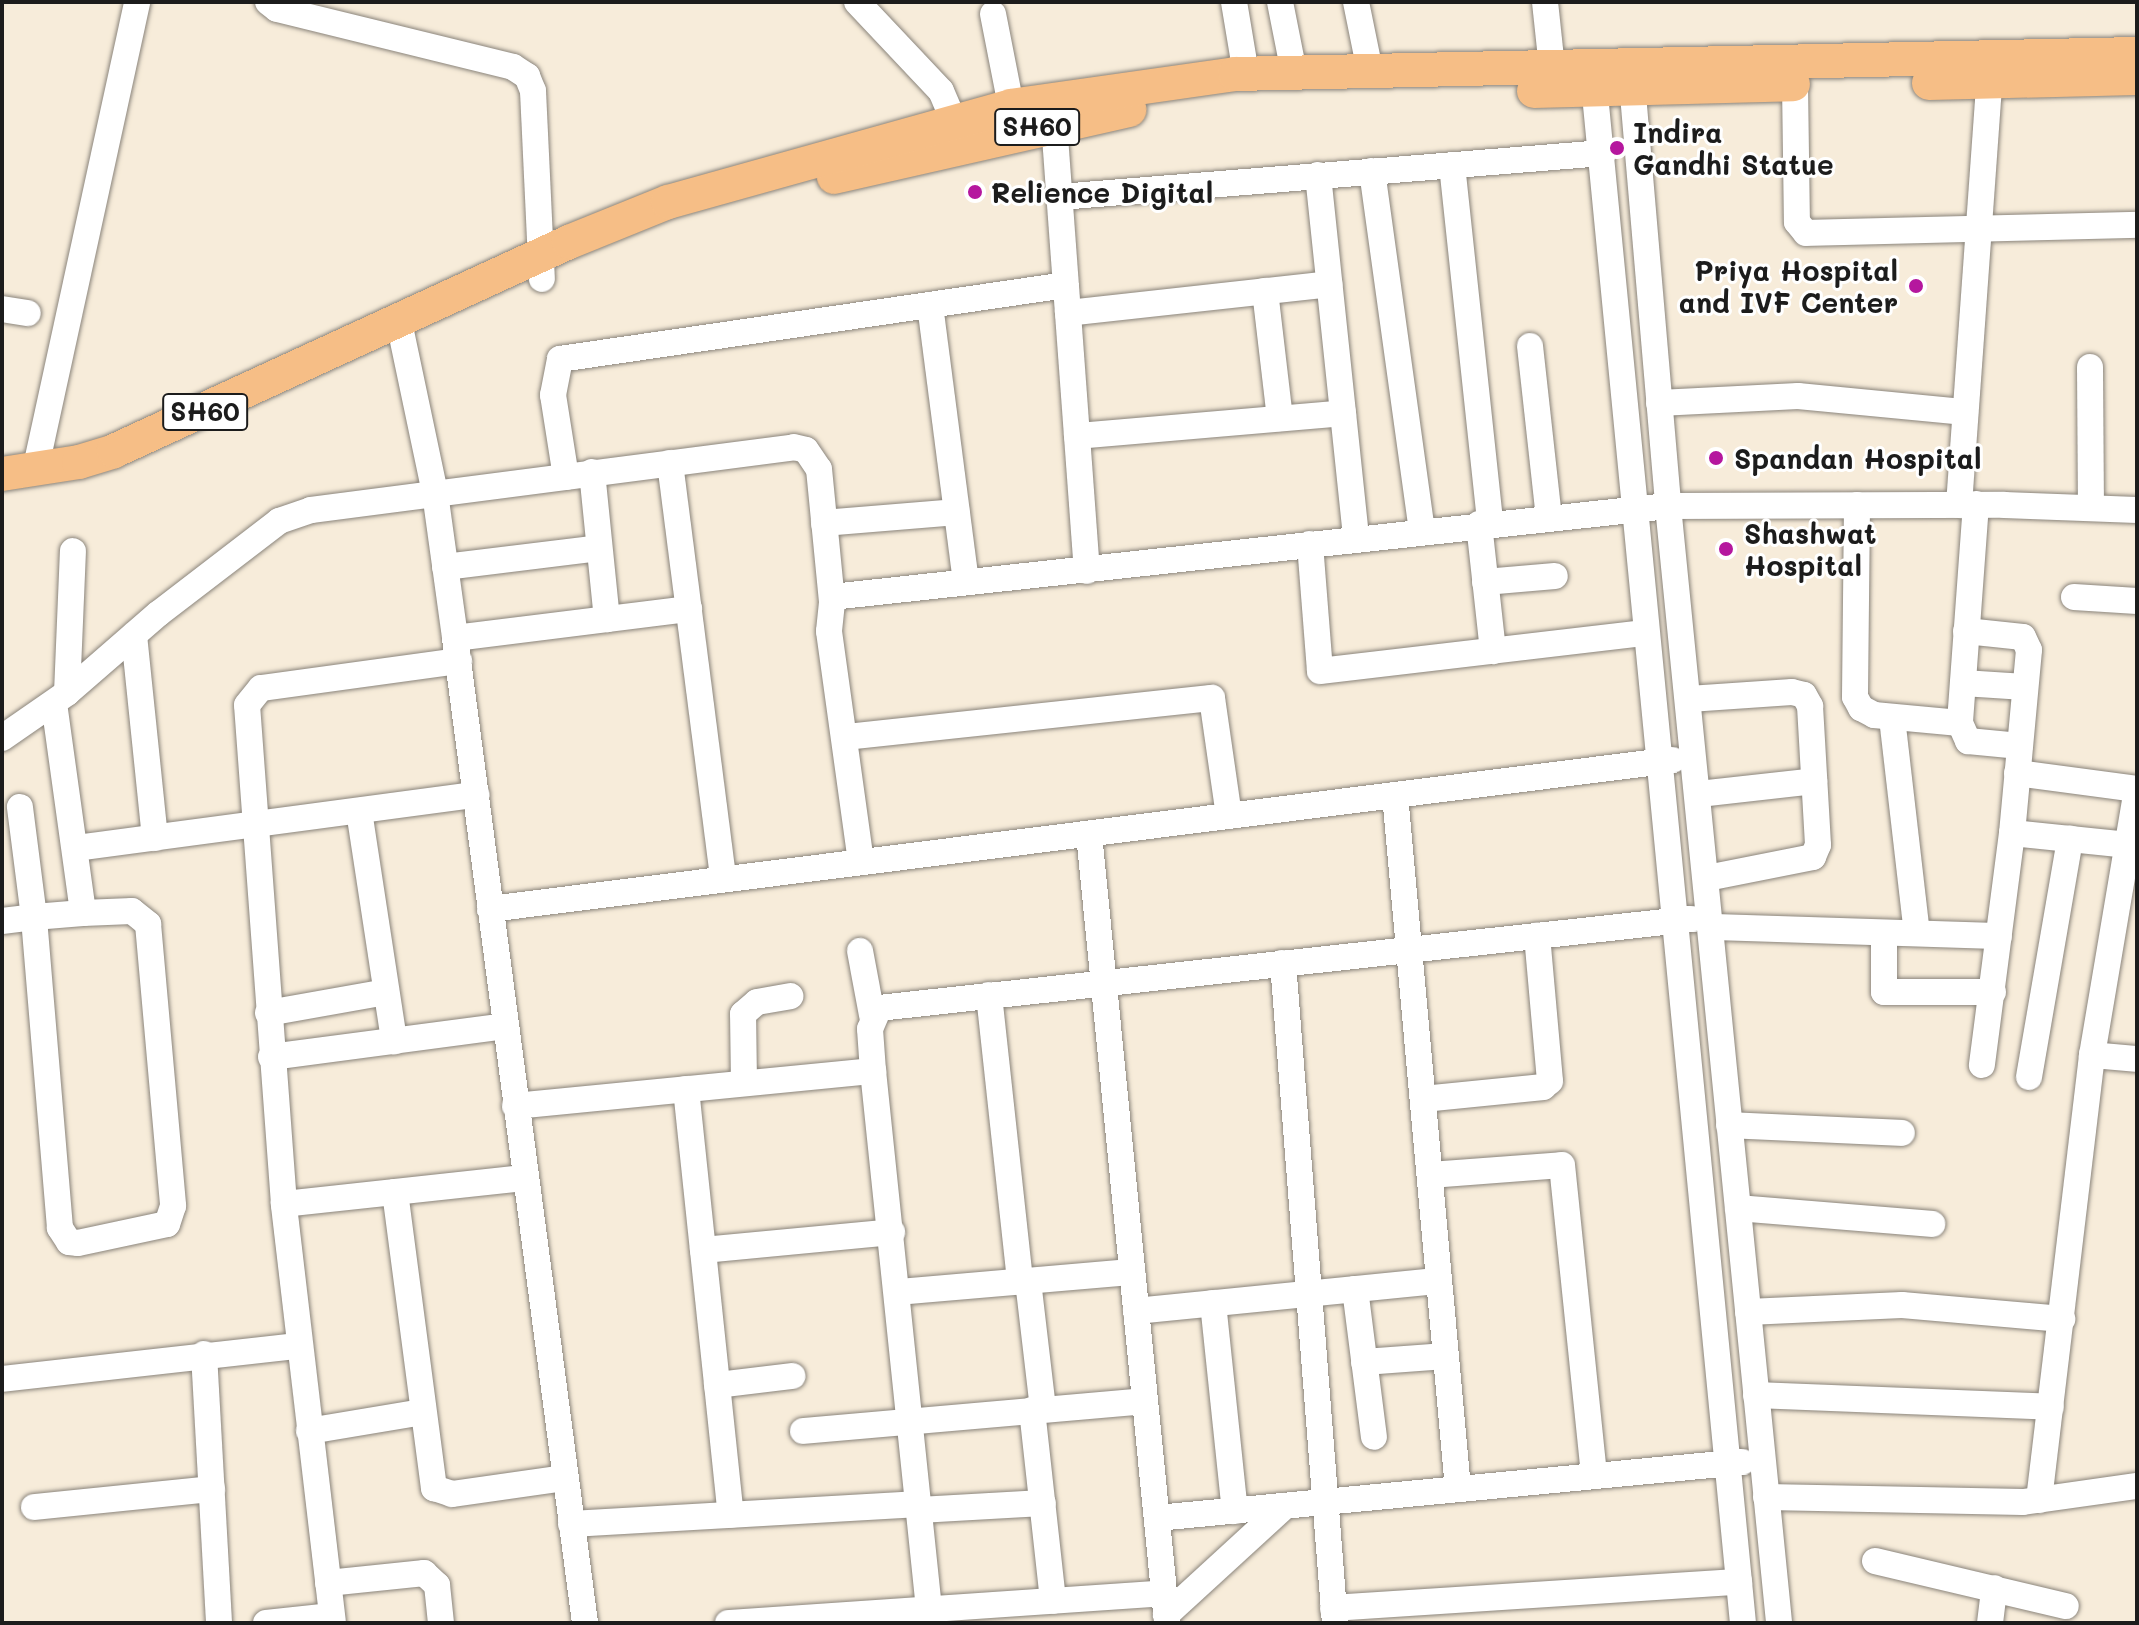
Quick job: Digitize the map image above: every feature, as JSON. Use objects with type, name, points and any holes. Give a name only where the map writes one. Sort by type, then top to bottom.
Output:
[{"type":"main road","name":"SH60","points":[[1632,76],[2137,54]]},
{"type":"main road","name":"SH60","points":[[959,132],[1011,106],[1136,84],[1246,74],[1577,72],[1795,84],[1989,83],[2137,78]]},
{"type":"main road","name":"SH60","points":[[2,497],[112,475],[542,268],[668,202],[959,132],[1054,123],[1175,102],[1577,72]]},
{"type":"main road","name":"SH60","points":[[18,472],[114,451],[401,334]]},
{"type":"street","points":[[18,472],[137,2]]},
{"type":"street","points":[[268,2],[277,9],[513,67],[527,76],[533,91],[542,268]]},
{"type":"street","points":[[857,2],[941,91],[959,132]]},
{"type":"street","points":[[1234,2],[1246,74]]},
{"type":"street","points":[[1280,2],[1294,73]]},
{"type":"street","points":[[1356,2],[1370,71]]},
{"type":"street","points":[[1545,2],[1577,72]]},
{"type":"street","points":[[1563,2],[1577,72],[1603,153],[1632,509],[1743,1623]]},
{"type":"street","points":[[993,14],[1011,106]]},
{"type":"street","points":[[1632,76],[1668,506],[1779,1623]]},
{"type":"street","points":[[1989,83],[1976,225],[1965,412],[1966,631],[1960,723],[1968,741],[2020,746]]},
{"type":"street","points":[[1795,84],[1797,222],[1806,233],[1976,225],[2137,225]]},
{"type":"street","points":[[1054,123],[1087,571]]},
{"type":"street","points":[[1060,197],[1603,153]]},
{"type":"street","points":[[1452,165],[1493,651]]},
{"type":"street","points":[[1372,171],[1422,531]]},
{"type":"street","points":[[1318,175],[1356,539]]},
{"type":"street","points":[[1068,313],[1329,284]]},
{"type":"street","points":[[566,477],[553,395],[560,359],[1066,285]]},
{"type":"street","points":[[1265,291],[1280,418]]},
{"type":"street","points":[[930,305],[966,582]]},
{"type":"street","points":[[2,309],[28,313]]},
{"type":"street","points":[[401,334],[435,493],[585,1623]]},
{"type":"street","points":[[1530,346],[1549,517]]},
{"type":"street","points":[[2090,367],[2091,508]]},
{"type":"street","points":[[1659,403],[1798,396],[1965,412]]},
{"type":"street","points":[[1077,436],[1343,413]]},
{"type":"street","points":[[2,738],[60,698],[134,635],[279,521],[311,510],[435,493],[782,448],[806,450],[819,469],[832,601],[829,631],[861,862]]},
{"type":"street","points":[[670,463],[723,879]]},
{"type":"street","points":[[592,472],[607,619]]},
{"type":"street","points":[[832,601],[854,593],[1087,571],[1484,524],[1668,506],[1967,504],[2137,510]]},
{"type":"street","points":[[1857,505],[1855,697],[1861,708],[1892,718],[1960,723]]},
{"type":"street","points":[[824,523],[957,512]]},
{"type":"street","points":[[1310,544],[1320,671],[1645,633]]},
{"type":"street","points":[[445,567],[599,548]]},
{"type":"street","points":[[73,551],[60,698],[83,913]]},
{"type":"street","points":[[1485,582],[1555,576]]},
{"type":"street","points":[[2074,597],[2137,601]]},
{"type":"street","points":[[266,1623],[333,1619],[298,1346],[271,1057],[245,721],[252,694],[261,688],[607,619],[689,609]]},
{"type":"street","points":[[1966,631],[2028,642],[2012,833],[1982,1065]]},
{"type":"street","points":[[134,635],[155,838]]},
{"type":"street","points":[[1963,683],[2025,687]]},
{"type":"street","points":[[1689,699],[1804,695],[1810,706],[1818,845],[1813,857],[1707,878]]},
{"type":"street","points":[[846,737],[1212,698],[1229,816]]},
{"type":"street","points":[[1892,718],[1917,933]]},
{"type":"street","points":[[490,909],[1695,757]]},
{"type":"street","points":[[2017,773],[2137,789],[2092,1055],[2039,1500]]},
{"type":"street","points":[[1699,794],[1814,781]]},
{"type":"street","points":[[77,848],[476,795]]},
{"type":"street","points":[[1395,795],[1458,1488]]},
{"type":"street","points":[[2,921],[34,917],[83,913],[132,911],[148,924],[173,1206],[167,1224],[158,1229],[78,1243],[69,1242],[60,1228],[34,917],[20,807]]},
{"type":"street","points":[[359,811],[394,1041]]},
{"type":"street","points":[[2012,833],[2128,845]]},
{"type":"street","points":[[1089,834],[1166,1610]]},
{"type":"street","points":[[2029,1077],[2070,839]]},
{"type":"street","points":[[872,1015],[889,1004],[1675,921],[1884,934],[1999,936]]},
{"type":"street","points":[[1884,934],[1884,992],[1993,992]]},
{"type":"street","points":[[1423,1099],[1543,1087],[1550,1081],[1537,936]]},
{"type":"street","points":[[860,951],[872,1015],[873,1071],[911,1420],[919,1507],[921,1614]]},
{"type":"street","points":[[1283,963],[1334,1615],[1739,1582]]},
{"type":"street","points":[[268,1013],[386,992]]},
{"type":"street","points":[[989,995],[1038,1409],[1053,1601]]},
{"type":"street","points":[[744,1083],[743,1014],[757,1002],[790,996]]},
{"type":"street","points":[[271,1057],[505,1026]]},
{"type":"street","points":[[2092,1055],[2137,1059]]},
{"type":"street","points":[[515,1106],[873,1071]]},
{"type":"street","points":[[686,1089],[731,1515]]},
{"type":"street","points":[[1729,1125],[1902,1133]]},
{"type":"street","points":[[1430,1175],[1562,1165],[1594,1475]]},
{"type":"street","points":[[284,1204],[525,1178]]},
{"type":"street","points":[[395,1192],[430,1479],[443,1493],[565,1478]]},
{"type":"street","points":[[1738,1208],[1932,1224]]},
{"type":"street","points":[[703,1250],[892,1232]]},
{"type":"street","points":[[898,1292],[1132,1272]]},
{"type":"street","points":[[1136,1311],[1439,1281]]},
{"type":"street","points":[[1355,1289],[1374,1437]]},
{"type":"street","points":[[1213,1303],[1235,1511]]},
{"type":"street","points":[[1748,1312],[1902,1305],[2062,1319]]},
{"type":"street","points":[[2,1379],[204,1354],[298,1346]]},
{"type":"street","points":[[204,1354],[219,1623]]},
{"type":"street","points":[[1364,1362],[1446,1356]]},
{"type":"street","points":[[717,1385],[792,1376]]},
{"type":"street","points":[[1756,1395],[2051,1407]]},
{"type":"street","points":[[803,1431],[1145,1401]]},
{"type":"street","points":[[309,1431],[422,1412]]},
{"type":"street","points":[[1157,1518],[1763,1460]]},
{"type":"street","points":[[1766,1497],[2039,1500],[2137,1486]]},
{"type":"street","points":[[34,1507],[212,1489]]},
{"type":"street","points":[[571,1524],[1043,1503]]},
{"type":"street","points":[[728,1623],[921,1614],[1053,1601],[1166,1610],[1285,1506]]},
{"type":"street","points":[[1875,1561],[2066,1606]]},
{"type":"street","points":[[328,1583],[424,1573],[437,1585],[441,1623]]},
{"type":"street","points":[[1990,1623],[1994,1588]]},
{"type":"place","name":"Indira Gandhi Statue","points":[[1617,148]]},
{"type":"place","name":"Relience Digital","points":[[975,192]]},
{"type":"place","name":"Priya Hospital and IVF Center","points":[[1916,286]]},
{"type":"place","name":"Spandan Hospital","points":[[1716,458]]},
{"type":"place","name":"Shashwat Hospital","points":[[1726,549]]}]
